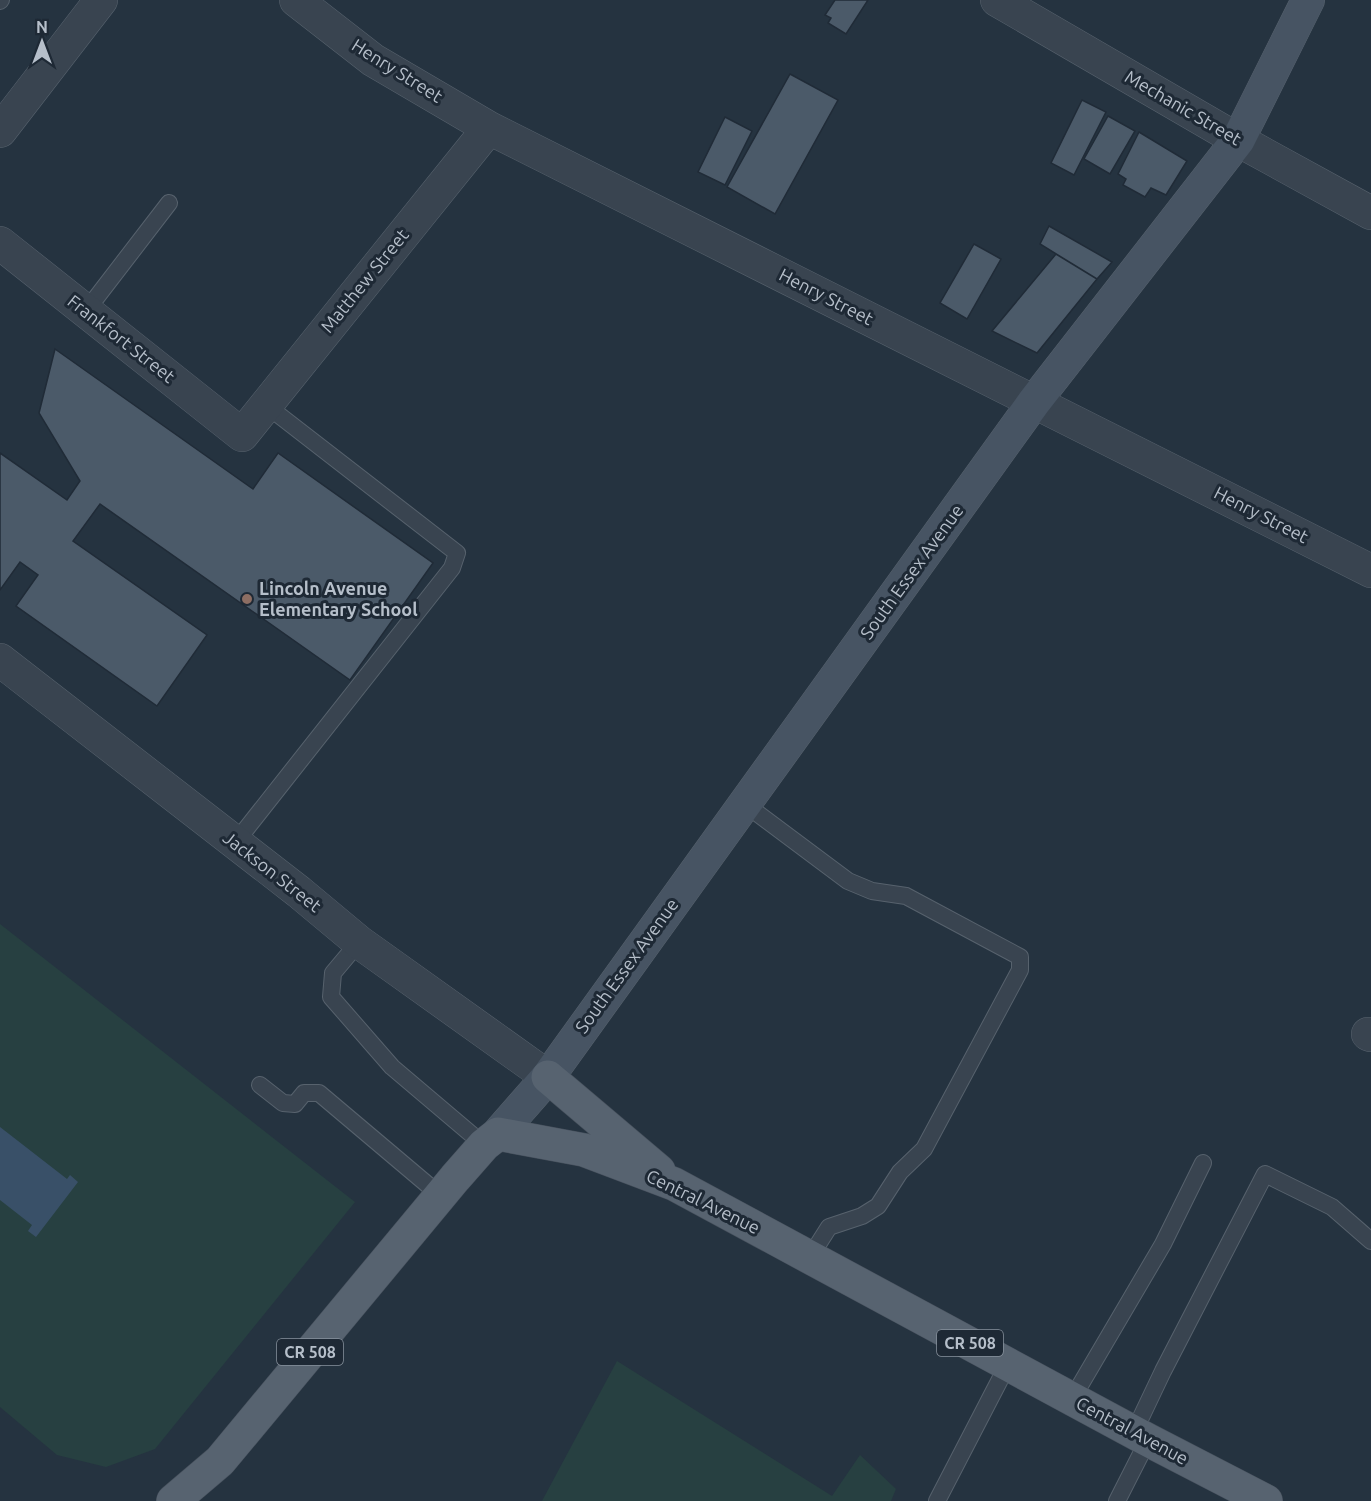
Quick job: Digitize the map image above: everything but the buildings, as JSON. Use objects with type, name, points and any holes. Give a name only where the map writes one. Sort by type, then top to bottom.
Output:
[{"type":"main road","name":"South Essex Avenue","points":[[491,1139],[548,1077],[1034,402],[1238,140],[1308,0]]},
{"type":"main road","points":[[548,1077],[675,1184]]},
{"type":"main road","name":"Central Avenue","points":[[491,1139],[585,1150],[675,1184],[1072,1399],[1266,1501]]},
{"type":"main road","name":"CR 508","points":[[173,1501],[220,1461],[491,1139]]},
{"type":"street","points":[[0,131],[101,0]]},
{"type":"street","name":"Henry Street","points":[[296,0],[373,60],[489,128],[1371,571]]},
{"type":"street","name":"Mechanic Street","points":[[997,0],[1238,140],[1371,213]]},
{"type":"street","name":"Matthew Street","points":[[242,435],[489,128]]},
{"type":"street","name":"Frankfort Street","points":[[0,243],[242,435]]},
{"type":"street","name":"Jackson Street","points":[[0,660],[359,942],[548,1077]]},
{"type":"lane","points":[[86,311],[169,203]]},
{"type":"lane","points":[[235,843],[452,568],[457,553],[266,405]]},
{"type":"lane","points":[[745,804],[848,881],[872,891],[906,896],[1020,957],[1020,970],[924,1149],[900,1172],[878,1206],[862,1216],[829,1227],[810,1257]]},
{"type":"lane","points":[[359,942],[333,974],[330,997],[392,1067],[491,1139]]},
{"type":"lane","points":[[260,1085],[283,1103],[295,1104],[304,1093],[319,1093],[441,1196]]},
{"type":"lane","points":[[1072,1399],[1163,1244],[1203,1163]]},
{"type":"lane","points":[[1117,1501],[1169,1360],[1265,1174],[1332,1207],[1371,1241]]},
{"type":"lane","points":[[938,1501],[1008,1364]]},
{"type":"green space","points":[[0,924],[355,1202],[155,1449],[106,1467],[57,1455],[0,1407]]},
{"type":"green space","points":[[617,1361],[832,1496],[860,1455],[896,1489],[891,1501],[542,1501]]},
{"type":"water","points":[[0,1127],[67,1179],[70,1175],[78,1182],[36,1237],[28,1231],[32,1225],[0,1200]]},
{"type":"place","name":"Lincoln Avenue Elementary School","points":[[247,599]]}]
